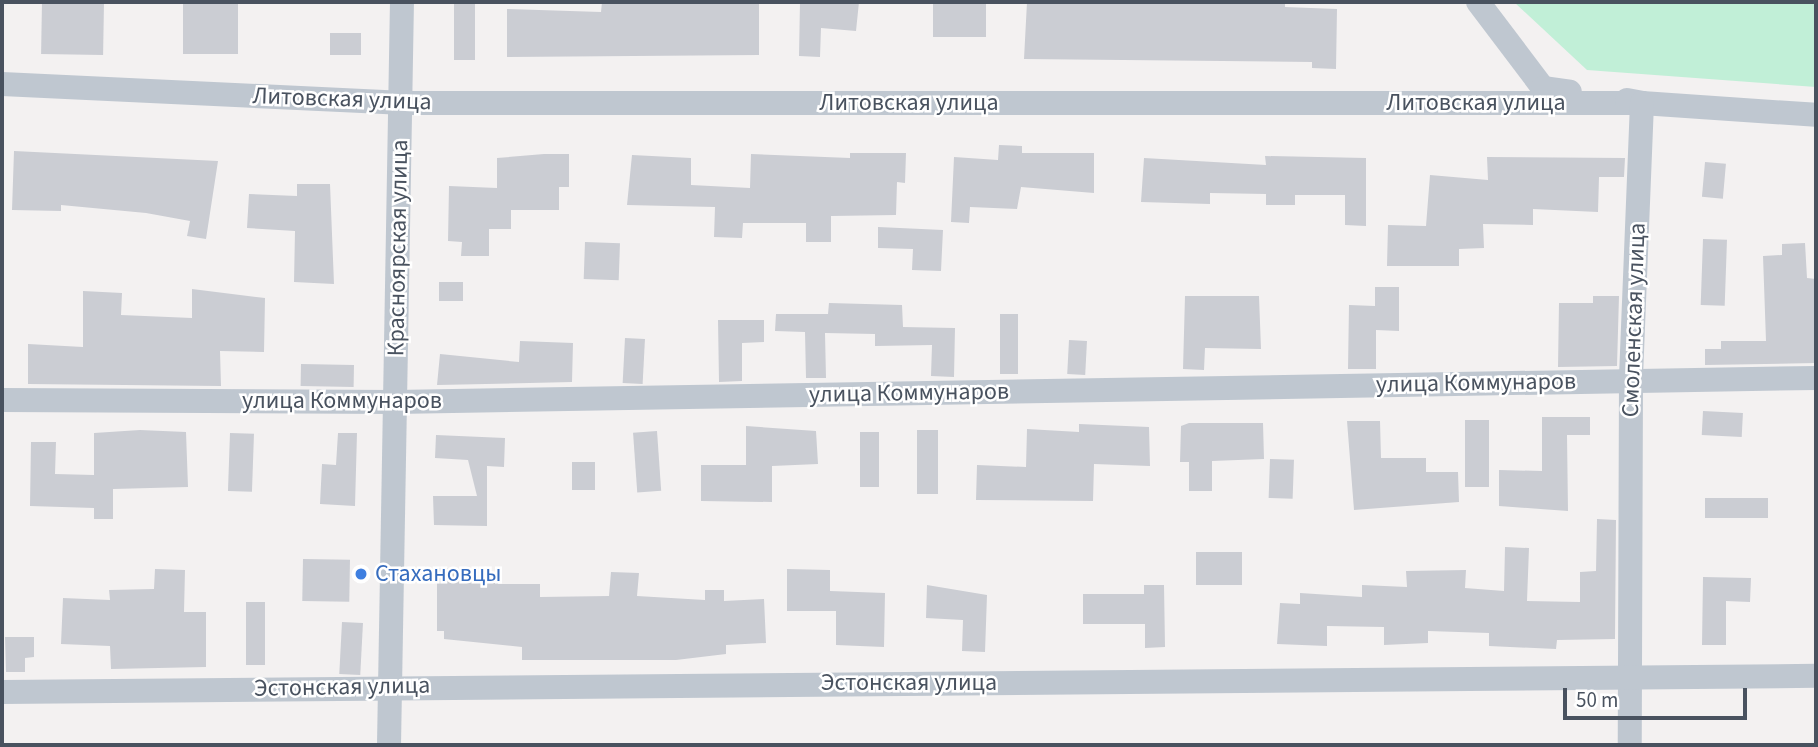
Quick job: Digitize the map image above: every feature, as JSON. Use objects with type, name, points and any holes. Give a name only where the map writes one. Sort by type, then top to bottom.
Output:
[{"type":"street","name":"Красноярская улица","points":[[389,745],[402,2]]},
{"type":"street","points":[[1478,2],[1543,88],[1642,103]]},
{"type":"street","name":"Литовская улица","points":[[2,84],[400,103],[1642,103],[1816,115]]},
{"type":"street","name":"Смоленская улица","points":[[1630,745],[1631,380],[1642,103]]},
{"type":"street","name":"улица Коммунаров","points":[[2,400],[395,402],[1816,378]]},
{"type":"street","name":"Эстонская улица","points":[[2,692],[390,686],[1816,676]]},
{"type":"green space","points":[[1514,2],[1816,2],[1816,87],[1587,70]]},
{"type":"building","points":[[42,2],[104,3],[103,55],[41,54]]},
{"type":"building","points":[[183,2],[238,2],[238,54],[183,54]]},
{"type":"building","points":[[454,2],[475,2],[475,60],[454,60]]},
{"type":"building","points":[[602,2],[759,2],[759,55],[507,57],[507,9],[601,12]]},
{"type":"building","points":[[800,2],[859,2],[856,31],[821,28],[820,57],[799,56]]},
{"type":"building","points":[[933,2],[986,2],[986,37],[933,37]]},
{"type":"building","points":[[1027,2],[1285,2],[1285,7],[1337,9],[1336,69],[1312,68],[1312,62],[1024,59]]},
{"type":"building","points":[[330,33],[361,33],[361,55],[330,55]]},
{"type":"building","points":[[999,145],[1022,146],[1022,153],[1094,153],[1094,193],[1021,187],[1017,209],[970,207],[969,223],[951,222],[954,157],[998,160]]},
{"type":"building","points":[[14,151],[218,161],[206,239],[187,236],[190,221],[146,213],[61,205],[61,211],[12,210]]},
{"type":"building","points":[[850,153],[906,153],[905,183],[897,182],[896,215],[831,216],[831,242],[806,242],[806,223],[743,223],[742,238],[714,237],[715,207],[627,205],[632,155],[691,158],[691,185],[750,188],[751,154],[850,158]]},
{"type":"building","points":[[569,154],[569,187],[559,187],[559,210],[511,210],[511,229],[489,229],[489,256],[461,256],[462,242],[448,241],[449,186],[497,188],[497,158]]},
{"type":"building","points":[[1265,156],[1366,158],[1366,226],[1345,225],[1345,195],[1295,195],[1295,205],[1266,205],[1266,194],[1210,193],[1210,204],[1141,202],[1144,158],[1266,165]]},
{"type":"building","points":[[1487,157],[1625,158],[1624,177],[1599,177],[1598,212],[1533,209],[1533,225],[1483,224],[1484,248],[1459,249],[1459,266],[1387,266],[1388,225],[1426,226],[1430,175],[1488,180]]},
{"type":"building","points":[[1705,162],[1726,164],[1723,199],[1702,197]]},
{"type":"building","points":[[297,184],[330,184],[334,284],[294,282],[295,231],[247,228],[249,194],[297,196]]},
{"type":"building","points":[[878,227],[943,230],[941,271],[912,270],[913,249],[878,248]]},
{"type":"building","points":[[1703,239],[1727,240],[1725,306],[1701,305]]},
{"type":"building","points":[[585,242],[620,243],[619,280],[584,279]]},
{"type":"building","points":[[1805,243],[1807,278],[1816,279],[1816,363],[1705,365],[1705,349],[1721,349],[1721,341],[1766,341],[1763,256],[1782,255],[1782,244]]},
{"type":"building","points":[[439,282],[463,282],[463,301],[439,301]]},
{"type":"building","points":[[1375,287],[1399,287],[1399,331],[1376,330],[1376,369],[1348,369],[1349,305],[1375,306]]},
{"type":"building","points":[[192,289],[265,298],[264,352],[220,351],[221,386],[28,384],[28,344],[83,347],[83,291],[122,293],[121,315],[192,318]]},
{"type":"building","points":[[1185,296],[1259,296],[1261,349],[1205,348],[1204,370],[1183,369]]},
{"type":"building","points":[[1593,296],[1619,296],[1617,366],[1558,367],[1559,303],[1593,303]]},
{"type":"building","points":[[829,303],[902,305],[903,327],[955,328],[954,377],[931,376],[932,345],[875,346],[875,334],[825,333],[826,378],[806,378],[805,332],[775,331],[776,314],[828,314]]},
{"type":"building","points":[[1000,314],[1018,314],[1018,374],[1000,374]]},
{"type":"building","points":[[718,320],[764,320],[764,342],[742,343],[742,381],[719,382]]},
{"type":"building","points":[[625,338],[645,339],[643,384],[623,383]]},
{"type":"building","points":[[1069,340],[1087,341],[1085,375],[1067,374]]},
{"type":"building","points":[[520,341],[573,343],[572,382],[437,385],[440,354],[519,362]]},
{"type":"building","points":[[301,364],[354,365],[354,387],[301,386]]},
{"type":"building","points":[[1703,411],[1743,413],[1742,437],[1702,435]]},
{"type":"building","points":[[1542,417],[1590,417],[1590,435],[1567,435],[1568,511],[1499,506],[1499,470],[1542,471]]},
{"type":"building","points":[[1465,420],[1489,420],[1489,487],[1465,487]]},
{"type":"building","points":[[1347,421],[1380,421],[1381,458],[1426,458],[1426,472],[1458,472],[1459,502],[1354,510]]},
{"type":"building","points":[[1189,423],[1263,423],[1264,459],[1212,461],[1212,491],[1189,491],[1189,462],[1180,462],[1181,426]]},
{"type":"building","points":[[1079,424],[1149,427],[1150,466],[1094,464],[1093,501],[976,500],[977,465],[1026,467],[1027,429],[1079,432]]},
{"type":"building","points":[[746,426],[816,431],[818,464],[772,466],[772,502],[701,501],[701,465],[746,465]]},
{"type":"building","points":[[140,430],[186,432],[188,487],[113,489],[113,519],[94,519],[94,508],[30,506],[31,442],[56,442],[55,474],[94,475],[94,433]]},
{"type":"building","points":[[917,430],[938,430],[938,494],[917,494]]},
{"type":"building","points":[[657,431],[661,491],[637,493],[633,433]]},
{"type":"building","points":[[860,432],[879,432],[879,487],[860,487]]},
{"type":"building","points":[[230,433],[254,434],[252,492],[228,491]]},
{"type":"building","points":[[338,433],[357,433],[355,506],[320,504],[322,464],[336,465]]},
{"type":"building","points":[[436,435],[505,438],[504,467],[487,466],[487,526],[434,525],[433,496],[477,496],[468,460],[435,458]]},
{"type":"building","points":[[1270,459],[1294,460],[1293,499],[1269,498]]},
{"type":"building","points":[[572,462],[595,462],[595,490],[572,490]]},
{"type":"building","points":[[1705,498],[1768,498],[1768,518],[1705,518]]},
{"type":"building","points":[[1597,519],[1616,520],[1615,639],[1557,640],[1556,649],[1489,646],[1489,633],[1428,631],[1428,643],[1384,645],[1384,627],[1327,626],[1327,646],[1277,644],[1280,603],[1300,604],[1300,593],[1362,597],[1362,585],[1407,587],[1406,571],[1466,570],[1465,588],[1504,591],[1505,547],[1529,548],[1527,601],[1580,602],[1580,572],[1596,571]]},
{"type":"building","points":[[1196,552],[1242,552],[1242,585],[1196,585]]},
{"type":"building","points":[[303,559],[350,560],[349,602],[302,601]]},
{"type":"building","points":[[437,568],[463,569],[464,578],[498,579],[498,584],[540,584],[540,597],[609,596],[611,572],[639,573],[637,596],[705,600],[705,590],[724,590],[724,601],[764,599],[766,643],[726,645],[726,654],[676,660],[522,660],[522,647],[444,639],[444,631],[437,631]]},
{"type":"building","points":[[155,569],[185,570],[184,612],[206,612],[206,667],[111,669],[110,646],[61,644],[63,598],[110,600],[109,590],[154,589]]},
{"type":"building","points":[[787,569],[830,570],[830,591],[885,593],[884,647],[836,645],[836,611],[787,611]]},
{"type":"building","points":[[1703,577],[1751,578],[1750,602],[1726,601],[1726,645],[1702,645]]},
{"type":"building","points":[[927,585],[987,595],[985,652],[962,651],[963,620],[926,618]]},
{"type":"building","points":[[1144,585],[1164,585],[1165,647],[1145,648],[1145,624],[1083,624],[1083,594],[1144,594]]},
{"type":"building","points":[[246,602],[265,602],[265,665],[246,665]]},
{"type":"building","points":[[342,622],[363,623],[360,675],[339,674]]},
{"type":"building","points":[[5,637],[34,637],[34,657],[25,658],[25,672],[6,672]]},
{"type":"place","name":"Стахановцы","points":[[361,574]]}]
